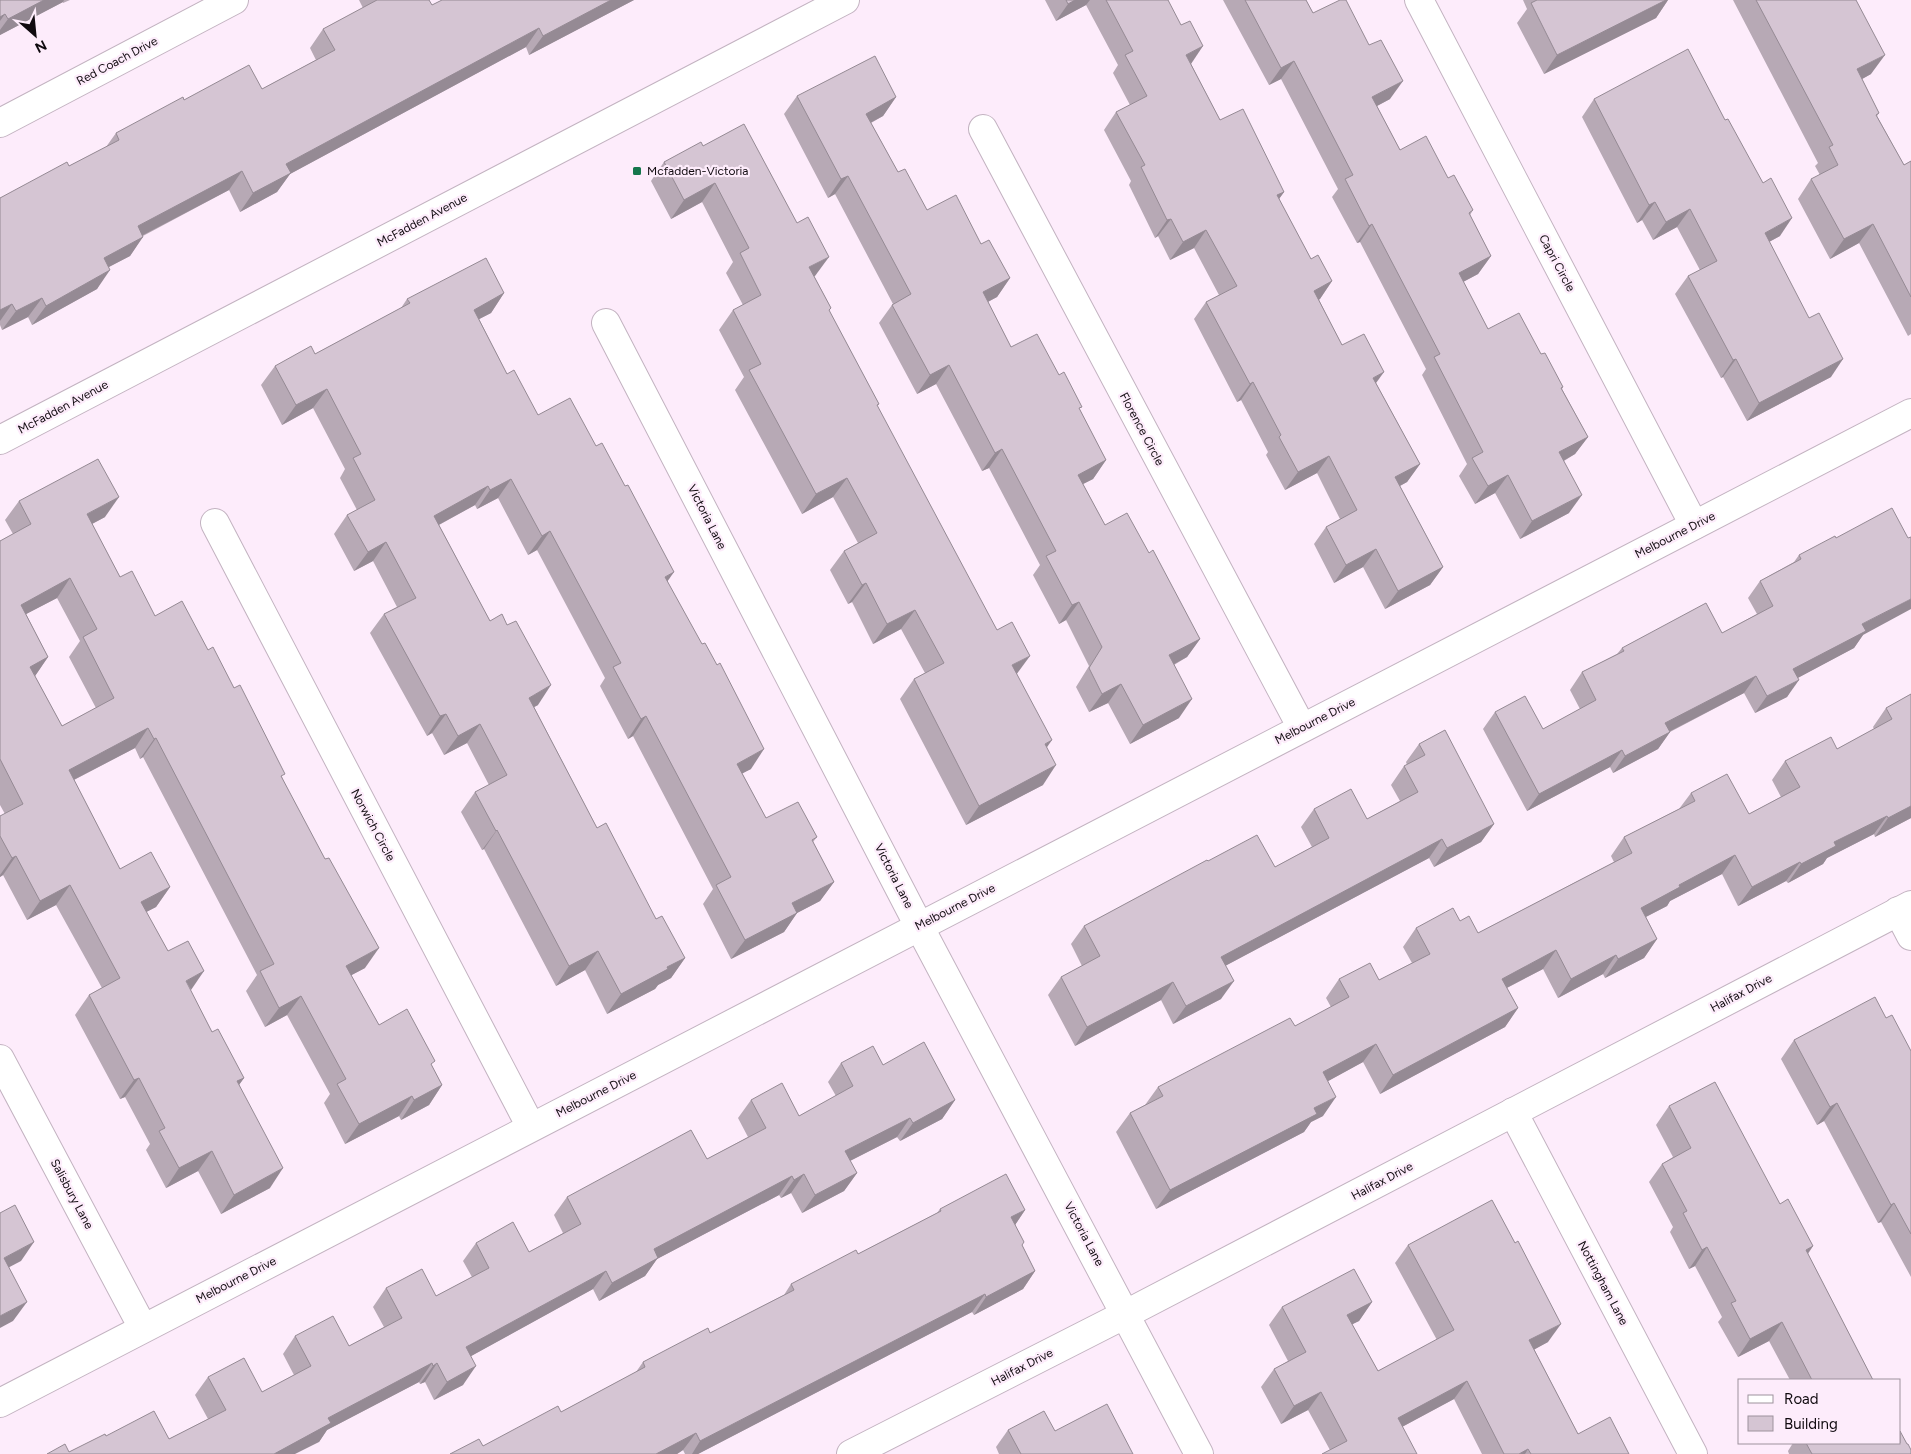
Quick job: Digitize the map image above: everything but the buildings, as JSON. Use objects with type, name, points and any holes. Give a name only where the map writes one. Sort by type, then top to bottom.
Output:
[{"type":"street","name":"Red Coach Drive","points":[[0,123],[234,0]]},
{"type":"street","name":"McFadden Avenue","points":[[0,440],[845,0]]},
{"type":"street","name":"Capri Circle","points":[[1419,0],[1694,525]]},
{"type":"street","name":"Florence Circle","points":[[983,129],[1302,728]]},
{"type":"street","name":"Victoria Lane","points":[[606,323],[919,926],[1199,1454]]},
{"type":"street","name":"Melbourne Drive","points":[[0,1402],[1911,413]]},
{"type":"street","name":"Norwich Circle","points":[[215,524],[531,1127]]},
{"type":"street","points":[[1904,908],[1911,936]]},
{"type":"street","name":"Halifax Drive","points":[[851,1454],[1126,1314],[1904,908]]},
{"type":"street","name":"Salisbury Lane","points":[[0,1059],[143,1328]]},
{"type":"street","name":"Nottingham Lane","points":[[1513,1112],[1693,1454]]},
{"type":"place","name":"Mcfadden-Victoria","points":[[637,171]]}]
